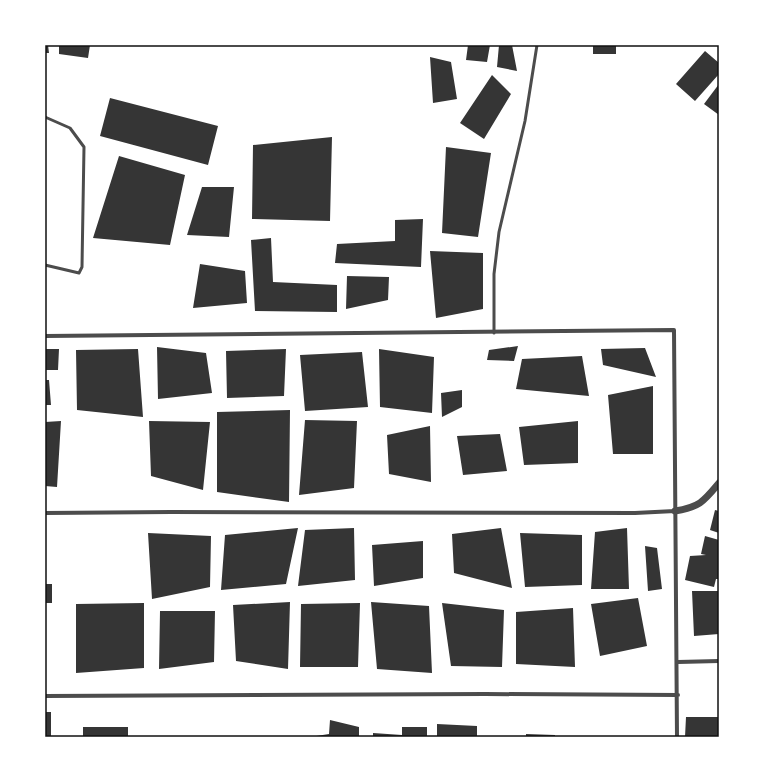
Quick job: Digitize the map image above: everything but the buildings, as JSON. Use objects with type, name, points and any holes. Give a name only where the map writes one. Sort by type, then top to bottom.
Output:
[{"type":"street","points":[[45,336],[494,333],[674,330],[678,662],[677,737]]},
{"type":"street","points":[[45,513],[635,513],[675,511],[692,508],[705,500],[719,483]]},
{"type":"street","points":[[678,662],[719,660]]},
{"type":"street","points":[[45,696],[485,694],[678,695]]},
{"type":"lane","points":[[494,333],[494,274],[499,232],[524,121],[537,45]]},
{"type":"lane","points":[[45,117],[70,128],[84,147],[82,267],[80,273],[45,265]]}]
